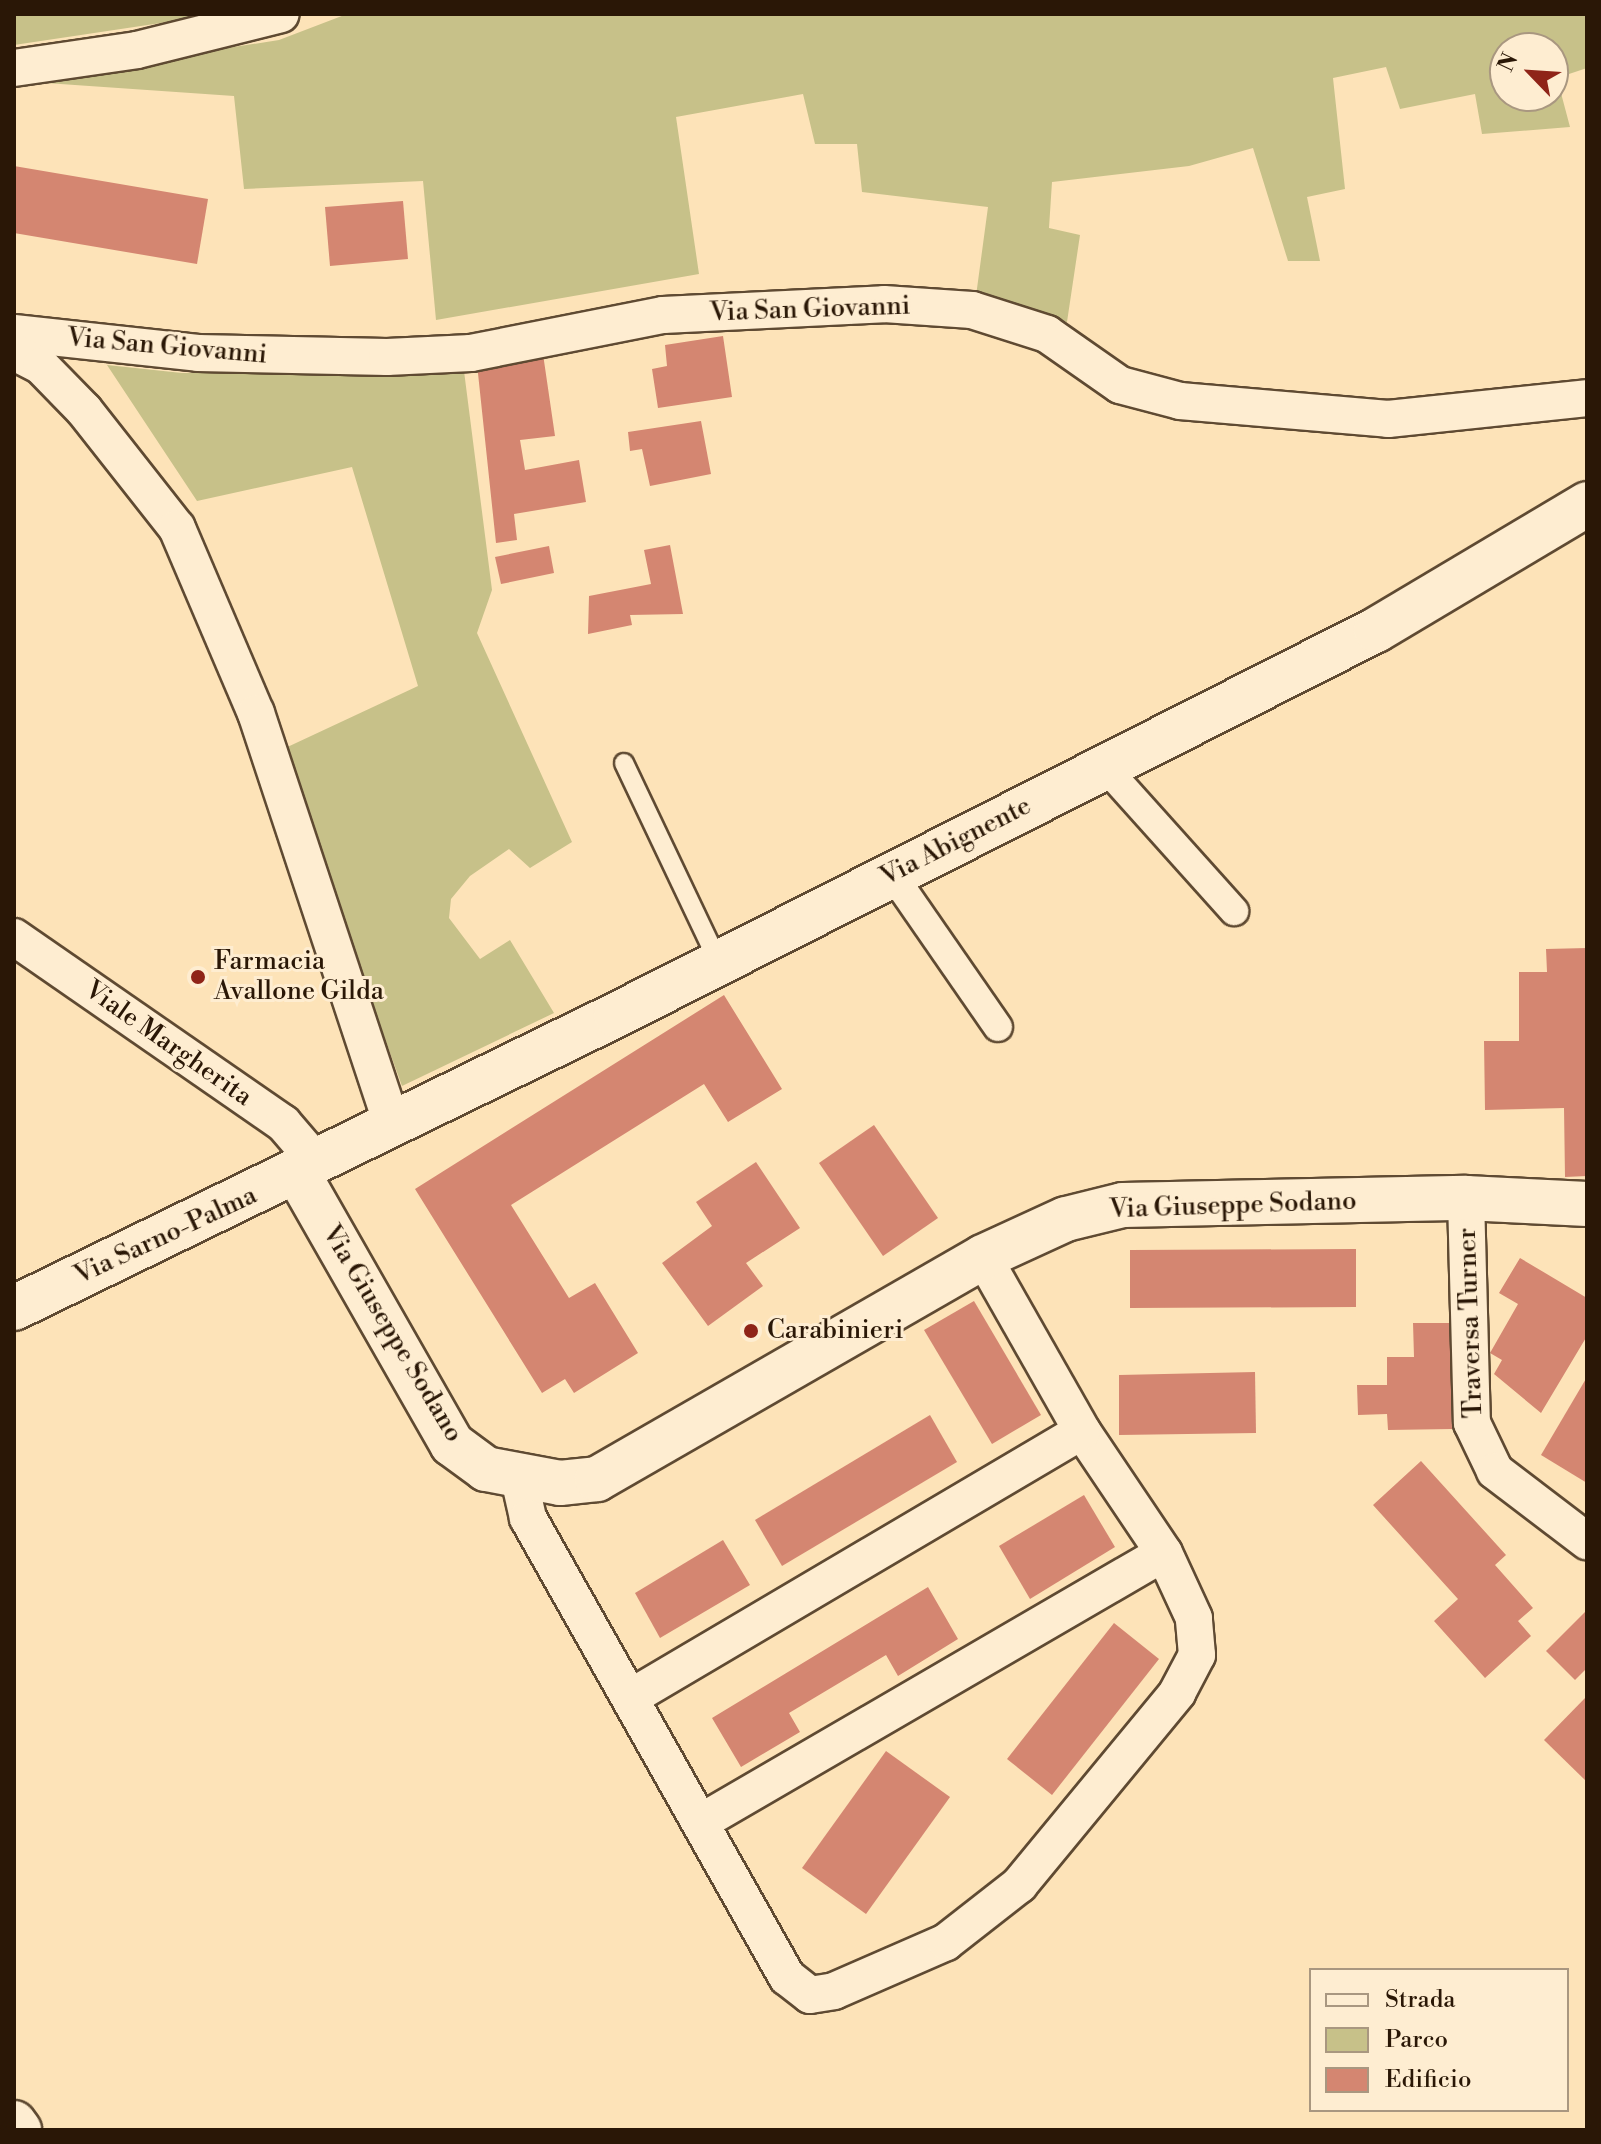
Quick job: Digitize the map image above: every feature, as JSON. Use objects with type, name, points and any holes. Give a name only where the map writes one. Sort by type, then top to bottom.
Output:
[{"type":"street","points":[[14,68],[137,50],[281,14]]},
{"type":"street","name":"Via San Giovanni","points":[[14,333],[211,354],[387,357],[471,353],[663,315],[884,304],[972,310],[1047,334],[1120,385],[1180,401],[1388,419],[1587,398]]},
{"type":"street","points":[[14,352],[41,366],[84,410],[177,528],[256,713],[391,1121]]},
{"type":"street","name":"Via Abignente","points":[[306,1166],[391,1121],[719,963],[1376,630],[1587,504]]},
{"type":"street","points":[[1104,766],[1234,911]]},
{"type":"street","points":[[892,874],[998,1027]]},
{"type":"street","name":"Viale Margherita","points":[[14,937],[283,1123],[306,1166]]},
{"type":"street","name":"Via Sarno-Palma","points":[[14,1308],[306,1166]]},
{"type":"street","name":"Via Giuseppe Sodano","points":[[306,1166],[452,1444],[486,1469],[519,1478],[597,1479],[983,1257],[1066,1219],[1123,1205],[1466,1198],[1587,1204]]},
{"type":"street","name":"Traversa Turner","points":[[1466,1198],[1472,1423],[1495,1471],[1587,1541]]},
{"type":"street","points":[[519,1478],[528,1518],[633,1696],[787,1977],[810,1995],[946,1942],[1019,1885],[1177,1693],[1197,1655],[1194,1618],[1164,1553],[1082,1431],[983,1257]]},
{"type":"street","points":[[633,1696],[1082,1431]]},
{"type":"street","points":[[701,1822],[1164,1553]]},
{"type":"street","points":[[14,2123],[19,2130]]},
{"type":"lane","points":[[624,763],[719,963]]},
{"type":"green space","points":[[14,14],[221,14],[14,45]]},
{"type":"green space","points":[[347,14],[1587,14],[1587,68],[1569,74],[1569,32],[1489,32],[1489,112],[1566,112],[1570,127],[1482,134],[1475,94],[1400,109],[1386,67],[1333,78],[1345,189],[1307,197],[1320,261],[1288,261],[1253,148],[1189,166],[1052,182],[1049,228],[1080,235],[1067,322],[976,296],[988,207],[862,192],[857,144],[815,144],[803,94],[676,117],[699,274],[436,320],[423,181],[244,189],[234,96],[17,81],[279,40]]},
{"type":"green space","points":[[107,365],[182,373],[464,371],[492,590],[477,633],[572,842],[530,868],[509,849],[470,876],[451,899],[449,918],[480,959],[510,940],[554,1013],[402,1086],[281,750],[418,686],[352,467],[197,501]]},
{"type":"building","points":[[14,166],[208,199],[197,264],[14,233]]},
{"type":"building","points":[[403,201],[408,259],[330,266],[325,207]]},
{"type":"building","points":[[723,336],[732,397],[658,408],[652,369],[667,366],[665,345]]},
{"type":"building","points":[[543,354],[555,436],[520,440],[525,470],[579,460],[586,502],[514,514],[517,540],[496,543],[477,364]]},
{"type":"building","points":[[701,421],[711,474],[650,486],[642,449],[630,451],[628,432]]},
{"type":"building","points":[[670,545],[683,614],[630,615],[632,625],[588,634],[589,596],[651,584],[644,550]]},
{"type":"building","points":[[549,546],[554,573],[501,584],[495,557]]},
{"type":"building","points":[[1587,948],[1587,1176],[1565,1177],[1564,1108],[1485,1110],[1484,1041],[1519,1041],[1519,972],[1547,972],[1546,949]]},
{"type":"building","points":[[724,995],[782,1089],[728,1122],[704,1084],[511,1205],[569,1298],[595,1283],[638,1353],[574,1393],[565,1379],[542,1393],[415,1189]]},
{"type":"building","points":[[874,1125],[938,1218],[883,1256],[819,1163]]},
{"type":"building","points":[[756,1162],[800,1228],[746,1263],[763,1286],[708,1326],[662,1263],[712,1226],[696,1202]]},
{"type":"building","points":[[1356,1249],[1356,1307],[1130,1308],[1130,1250]]},
{"type":"building","points":[[1520,1258],[1587,1298],[1587,1336],[1541,1413],[1494,1374],[1502,1360],[1490,1353],[1518,1304],[1499,1293]]},
{"type":"building","points":[[974,1301],[1041,1415],[992,1444],[924,1330]]},
{"type":"building","points":[[1413,1323],[1450,1323],[1452,1429],[1388,1430],[1387,1414],[1358,1415],[1357,1385],[1387,1385],[1387,1357],[1414,1357]]},
{"type":"building","points":[[1255,1372],[1256,1433],[1119,1435],[1119,1375]]},
{"type":"building","points":[[1587,1377],[1587,1483],[1541,1455]]},
{"type":"building","points":[[930,1415],[957,1462],[782,1566],[755,1520]]},
{"type":"building","points":[[1421,1461],[1506,1555],[1495,1565],[1533,1608],[1518,1621],[1531,1636],[1485,1678],[1434,1621],[1458,1599],[1373,1505]]},
{"type":"building","points":[[1084,1495],[1115,1547],[1030,1599],[999,1546]]},
{"type":"building","points":[[723,1540],[750,1585],[660,1638],[635,1593]]},
{"type":"building","points":[[928,1587],[958,1639],[898,1676],[886,1655],[789,1713],[800,1732],[741,1767],[712,1718]]},
{"type":"building","points":[[1587,1610],[1587,1668],[1575,1680],[1546,1651]]},
{"type":"building","points":[[1114,1623],[1159,1659],[1052,1795],[1007,1759]]},
{"type":"building","points":[[1587,1696],[1587,1782],[1544,1740]]},
{"type":"building","points":[[886,1751],[950,1797],[866,1914],[802,1868]]},
{"type":"place","name":"Farmacia Avallone Gilda","points":[[198,977]]},
{"type":"place","name":"Carabinieri","points":[[751,1331]]}]
